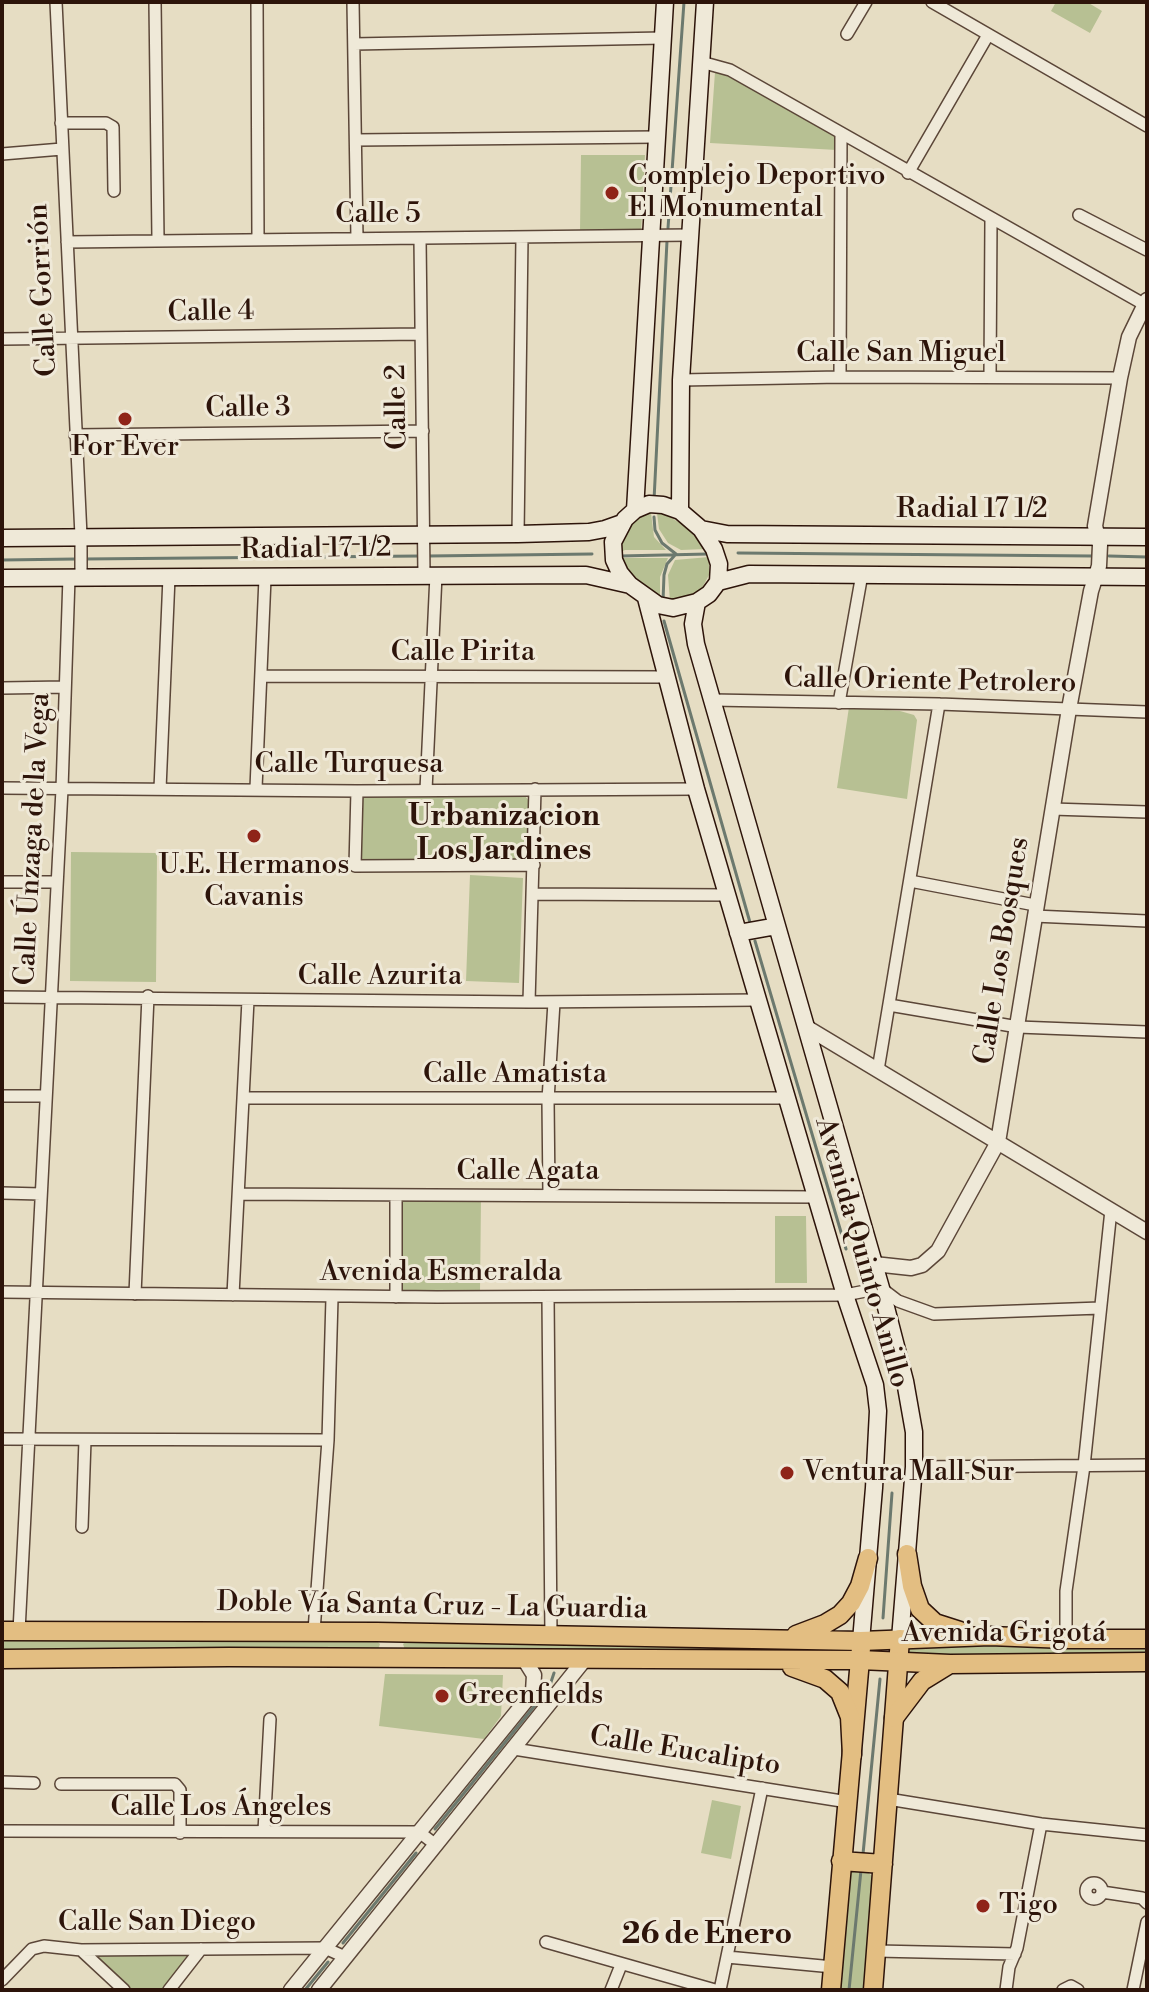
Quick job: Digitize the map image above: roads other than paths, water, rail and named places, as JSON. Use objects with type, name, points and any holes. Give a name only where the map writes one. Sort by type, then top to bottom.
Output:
[{"type":"main road","points":[[635,510],[665,2]]},
{"type":"main road","points":[[680,511],[681,380],[705,2]]},
{"type":"main road","points":[[649,504],[680,511],[701,529],[714,549],[719,564],[718,582],[709,594],[697,602],[673,608],[658,605],[630,585],[614,560],[613,542],[622,523],[635,510],[649,504]]},
{"type":"main road","name":"Radial 17 1/2","points":[[2,538],[424,537],[589,532],[622,523]]},
{"type":"main road","name":"Radial 17 1/2","points":[[701,529],[727,534],[1147,537]]},
{"type":"main road","name":"Radial 17 1/2","points":[[2,578],[77,574],[265,578],[428,572],[586,575],[630,585]]},
{"type":"main road","points":[[718,582],[749,574],[1147,577]]},
{"type":"main road","name":"Avenida Quinto Anillo","points":[[646,598],[696,789],[845,1295],[875,1385],[878,1411],[868,1558],[831,1990]]},
{"type":"main road","name":"Avenida Quinto Anillo","points":[[697,602],[693,624],[712,700],[881,1288],[914,1432],[914,1467],[873,1990]]},
{"type":"main road","points":[[738,933],[777,926]]},
{"type":"main road","points":[[907,1554],[915,1599],[925,1616],[943,1627],[990,1636]]},
{"type":"main road","points":[[783,1639],[840,1615],[860,1586],[868,1558]]},
{"type":"main road","name":"Doble Vía Santa Cruz - La Guardia","points":[[10,1631],[410,1632],[861,1641]]},
{"type":"main road","points":[[369,1658],[381,1653],[384,1645],[377,1632]]},
{"type":"main road","points":[[407,1658],[399,1646],[410,1632]]},
{"type":"main road","name":"Avenida Grigotá","points":[[861,1641],[990,1636],[1147,1639]]},
{"type":"main road","name":"Doble Vía Santa Cruz - La Guardia","points":[[2,1659],[860,1660]]},
{"type":"main road","name":"Avenida Grigotá","points":[[860,1660],[950,1664],[1147,1662]]},
{"type":"main road","points":[[775,1662],[816,1674],[840,1692],[850,1717],[852,1755]]},
{"type":"main road","points":[[894,1718],[922,1681],[950,1664]]},
{"type":"main road","points":[[841,1861],[883,1864]]},
{"type":"street","name":"Calle Gorrión","points":[[56,2],[81,540],[77,574]]},
{"type":"street","points":[[155,2],[158,239]]},
{"type":"street","points":[[257,2],[258,239]]},
{"type":"street","points":[[353,2],[357,238]]},
{"type":"street","points":[[847,34],[866,2]]},
{"type":"street","points":[[932,2],[1147,126]]},
{"type":"street","points":[[908,173],[988,35]]},
{"type":"street","points":[[354,44],[663,38]]},
{"type":"street","points":[[701,62],[730,70],[991,220],[1146,304]]},
{"type":"street","points":[[61,123],[106,123],[113,127],[114,191]]},
{"type":"street","points":[[840,377],[841,134]]},
{"type":"street","points":[[356,140],[656,137]]},
{"type":"street","points":[[2,154],[62,149]]},
{"type":"street","points":[[1079,215],[1147,250]]},
{"type":"street","points":[[990,377],[991,220]]},
{"type":"street","name":"Calle 5","points":[[67,242],[690,235]]},
{"type":"street","points":[[518,534],[522,237]]},
{"type":"street","name":"Calle 2","points":[[420,239],[424,537],[431,677],[426,790]]},
{"type":"street","name":"Calle Los Bosques","points":[[874,1264],[911,1268],[922,1265],[938,1251],[998,1142],[1069,709],[1099,566],[1100,545],[1095,526],[1120,378],[1129,337],[1146,304]]},
{"type":"street","name":"Calle 4","points":[[2,339],[421,334]]},
{"type":"street","name":"Calle San Miguel","points":[[681,380],[1120,378]]},
{"type":"street","name":"Calle 3","points":[[75,435],[423,431]]},
{"type":"street","name":"Calle Únzaga de la Vega","points":[[10,1631],[28,1440],[65,687],[77,574]]},
{"type":"street","points":[[839,703],[862,574]]},
{"type":"street","points":[[160,789],[169,577]]},
{"type":"street","points":[[256,788],[265,578]]},
{"type":"street","name":"Calle Pirita","points":[[261,676],[665,677]]},
{"type":"street","points":[[2,688],[65,687]]},
{"type":"street","name":"Calle Oriente Petrolero","points":[[712,700],[1147,712]]},
{"type":"street","points":[[878,1070],[939,704]]},
{"type":"street","name":"Calle Turquesa","points":[[2,788],[357,791],[696,789]]},
{"type":"street","points":[[529,1002],[535,789]]},
{"type":"street","points":[[357,791],[355,866],[534,865]]},
{"type":"street","points":[[1052,809],[1147,812]]},
{"type":"street","points":[[910,881],[1034,910],[1147,921]]},
{"type":"street","points":[[2,882],[56,882]]},
{"type":"street","points":[[533,894],[727,895]]},
{"type":"street","points":[[135,1294],[148,996]]},
{"type":"street","name":"Calle Azurita","points":[[2,997],[529,1002],[758,1000]]},
{"type":"street","points":[[233,1295],[248,1000]]},
{"type":"street","points":[[549,1195],[548,1100],[554,1002]]},
{"type":"street","points":[[889,1005],[1018,1027],[1147,1032]]},
{"type":"street","points":[[806,1027],[1147,1232]]},
{"type":"street","points":[[2,1096],[44,1096]]},
{"type":"street","name":"Calle Amatista","points":[[243,1098],[787,1098]]},
{"type":"street","points":[[2,1193],[41,1194]]},
{"type":"street","name":"Calle Agata","points":[[239,1194],[816,1197]]},
{"type":"street","points":[[396,1195],[396,1297]]},
{"type":"street","points":[[1066,1639],[1066,1591],[1084,1466],[1111,1210]]},
{"type":"street","points":[[845,1295],[881,1288],[898,1301],[934,1314],[1100,1308]]},
{"type":"street","name":"Avenida Esmeralda","points":[[2,1292],[332,1298],[845,1295]]},
{"type":"street","points":[[548,1297],[551,1636]]},
{"type":"street","points":[[314,1631],[328,1440],[332,1298]]},
{"type":"street","points":[[2,1439],[328,1440]]},
{"type":"street","points":[[82,1527],[85,1440]]},
{"type":"street","points":[[914,1467],[1147,1465]]},
{"type":"street","points":[[291,1990],[533,1692],[534,1675],[524,1659]]},
{"type":"street","points":[[319,1990],[585,1659]]},
{"type":"street","points":[[264,1831],[270,1719]]},
{"type":"street","name":"Calle Eucalipto","points":[[514,1749],[848,1802]]},
{"type":"street","points":[[2,1782],[34,1783]]},
{"type":"street","points":[[61,1784],[175,1784],[180,1790],[180,1833]]},
{"type":"street","points":[[546,1942],[717,1990],[727,1957],[762,1788]]},
{"type":"street","points":[[888,1799],[1041,1824],[1147,1835]]},
{"type":"street","points":[[1006,1990],[1041,1824]]},
{"type":"street","name":"Calle Los Ángeles","points":[[2,1831],[419,1832]]},
{"type":"street","points":[[419,1832],[436,1845]]},
{"type":"street","points":[[1102,1892],[1142,1898],[1147,1903]]},
{"type":"street","points":[[1133,1990],[1147,1922]]},
{"type":"street","name":"Calle San Diego","points":[[2,1980],[32,1949],[44,1946],[81,1950],[325,1948]]},
{"type":"street","points":[[325,1948],[345,1957]]},
{"type":"street","points":[[169,1990],[201,1949]]},
{"type":"street","points":[[81,1950],[124,1990]]},
{"type":"street","points":[[877,1951],[1015,1954]]},
{"type":"street","points":[[727,1957],[833,1967]]},
{"type":"street","points":[[611,1990],[621,1965]]},
{"type":"street","points":[[1063,1990],[1071,1986],[1078,1990]]},
{"type":"waterway","points":[[668,228],[684,2]]},
{"type":"waterway","points":[[654,500],[667,241]]},
{"type":"waterway","points":[[654,517],[655,530],[662,543],[676,554],[667,564],[663,601]]},
{"type":"waterway","points":[[738,553],[1093,556]]},
{"type":"waterway","points":[[428,556],[592,554]]},
{"type":"waterway","points":[[620,556],[708,554]]},
{"type":"waterway","points":[[84,559],[420,556]]},
{"type":"waterway","points":[[1109,556],[1147,557]]},
{"type":"waterway","points":[[2,560],[76,559]]},
{"type":"waterway","points":[[664,621],[751,926]]},
{"type":"waterway","points":[[755,941],[846,1249]]},
{"type":"waterway","points":[[883,1618],[892,1493]]},
{"type":"waterway","points":[[435,1829],[549,1688],[554,1673]]},
{"type":"waterway","points":[[863,1854],[880,1679]]},
{"type":"waterway","points":[[343,1943],[416,1853]]},
{"type":"waterway","points":[[849,1990],[861,1870]]},
{"type":"waterway","points":[[305,1990],[328,1962]]},
{"type":"place","name":"Complejo Deportivo El Monumental","points":[[612,193]]},
{"type":"place","name":"For Ever","points":[[125,419]]},
{"type":"place","name":"U.E. Hermanos Cavanis","points":[[254,836]]},
{"type":"place","name":"Ventura Mall Sur","points":[[787,1473]]},
{"type":"place","name":"Greenfields","points":[[442,1696]]},
{"type":"place","name":"Tigo","points":[[983,1906]]},
{"type":"district","name":"Urbanizacion Los Jardines","points":[[504,835]]},
{"type":"district","name":"26 de Enero","points":[[707,1936]]}]
